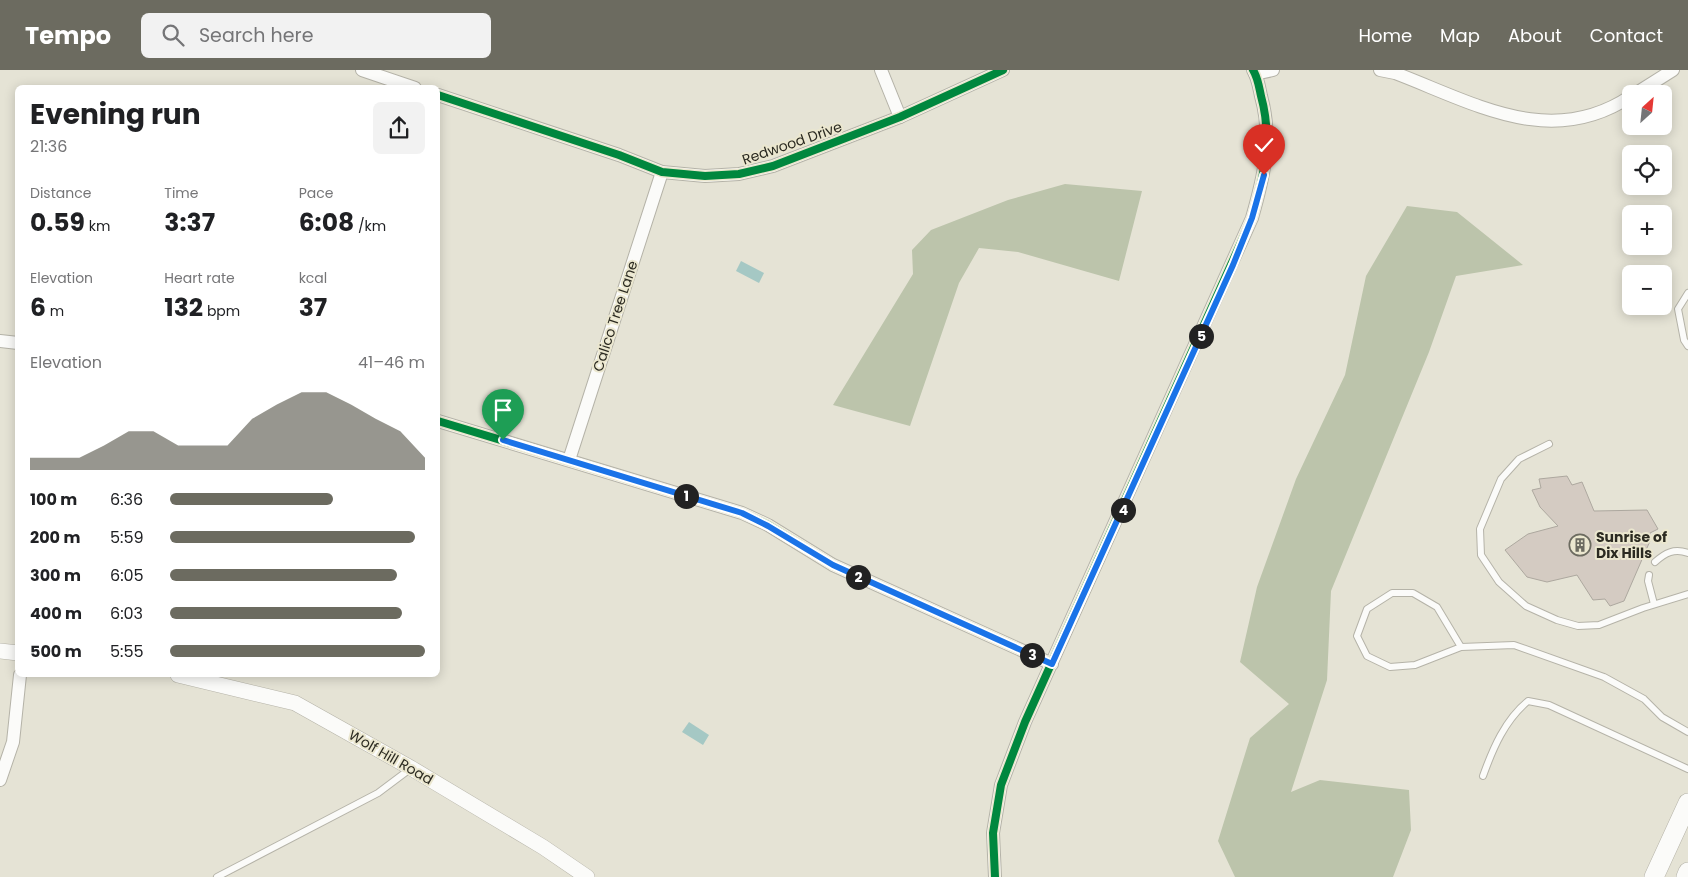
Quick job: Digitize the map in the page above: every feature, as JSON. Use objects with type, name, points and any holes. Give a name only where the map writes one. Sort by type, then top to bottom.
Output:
[{"type":"main road","points":[[1654,877],[1688,803]]},
{"type":"main road","points":[[1686,877],[1688,872]]},
{"type":"street","points":[[362,70],[406,85]]},
{"type":"street","points":[[881,70],[900,116]]},
{"type":"street","name":"Redwood Drive","points":[[440,96],[619,155],[662,172],[705,176],[739,174],[773,166],[900,116],[1004,70]]},
{"type":"street","points":[[995,877],[993,833],[1000,785],[1052,664],[1252,218],[1264,175],[1268,143],[1265,109],[1254,72],[1273,70]]},
{"type":"street","points":[[1380,70],[1403,76],[1489,111],[1522,120],[1555,121],[1591,117],[1622,101]]},
{"type":"street","points":[[1649,85],[1673,70]]},
{"type":"street","name":"Calico Tree Lane","points":[[569,460],[662,172]]},
{"type":"street","points":[[0,342],[15,343]]},
{"type":"street","points":[[440,421],[742,513],[768,526],[833,565],[1052,664]]},
{"type":"street","points":[[0,651],[15,653]]},
{"type":"street","points":[[0,780],[13,742],[20,677]]},
{"type":"street","name":"Wolf Hill Road","points":[[187,677],[295,702],[543,847],[587,877]]},
{"type":"lane","points":[[1688,292],[1678,310],[1684,340],[1688,346]]},
{"type":"lane","points":[[1549,444],[1519,459],[1501,479],[1480,529],[1480,555],[1498,582],[1526,606],[1557,620],[1578,626],[1599,625],[1654,604],[1688,594]]},
{"type":"lane","points":[[1655,562],[1666,553],[1673,551],[1688,553]]},
{"type":"lane","points":[[1649,575],[1648,581],[1654,604]]},
{"type":"lane","points":[[1461,648],[1437,607],[1413,593],[1392,593],[1367,609],[1357,636],[1367,656],[1390,667],[1415,666],[1461,648],[1514,645],[1604,677],[1644,698],[1662,717],[1688,732]]},
{"type":"lane","points":[[1483,776],[1492,752],[1513,713],[1528,701],[1549,705],[1688,769]]},
{"type":"lane","points":[[217,877],[378,793],[410,768]]},
{"type":"green space","points":[[1065,184],[1142,191],[1119,281],[1018,252],[979,248],[959,283],[910,426],[833,405],[913,274],[912,250],[931,230],[1008,200]]},
{"type":"green space","points":[[1407,206],[1457,212],[1523,265],[1456,276],[1429,352],[1331,591],[1327,680],[1291,792],[1320,780],[1409,790],[1411,830],[1393,877],[1235,877],[1218,841],[1250,738],[1289,704],[1240,662],[1257,587],[1296,479],[1345,375],[1366,276]]},
{"type":"water","points":[[741,261],[764,273],[759,283],[736,271]]},
{"type":"water","points":[[689,722],[709,735],[703,745],[682,732]]},
{"type":"building","name":"Sunrise of Dix Hills","points":[[1567,476],[1572,485],[1582,482],[1594,511],[1647,510],[1658,529],[1650,533],[1650,541],[1624,601],[1610,606],[1605,599],[1593,600],[1577,575],[1547,582],[1527,577],[1505,550],[1528,534],[1558,526],[1540,507],[1532,490],[1541,488],[1539,479]]},
{"type":"cycle path","points":[[440,96],[619,155],[662,172],[705,176],[739,174],[773,166],[900,117],[1003,70]]},
{"type":"cycle path","points":[[995,877],[993,833],[1001,785],[1025,722],[1252,218],[1266,157],[1267,142],[1265,112],[1253,70]]},
{"type":"cycle path","points":[[440,422],[742,513],[768,525],[833,565],[1052,664]]},
{"type":"place","name":"Sunrise of Dix Hills","points":[[1580,545]]},
{"type":"route","points":[[503,440],[742,513],[768,526],[833,565],[1052,664],[1233,265],[1252,218],[1264,175]]}]
